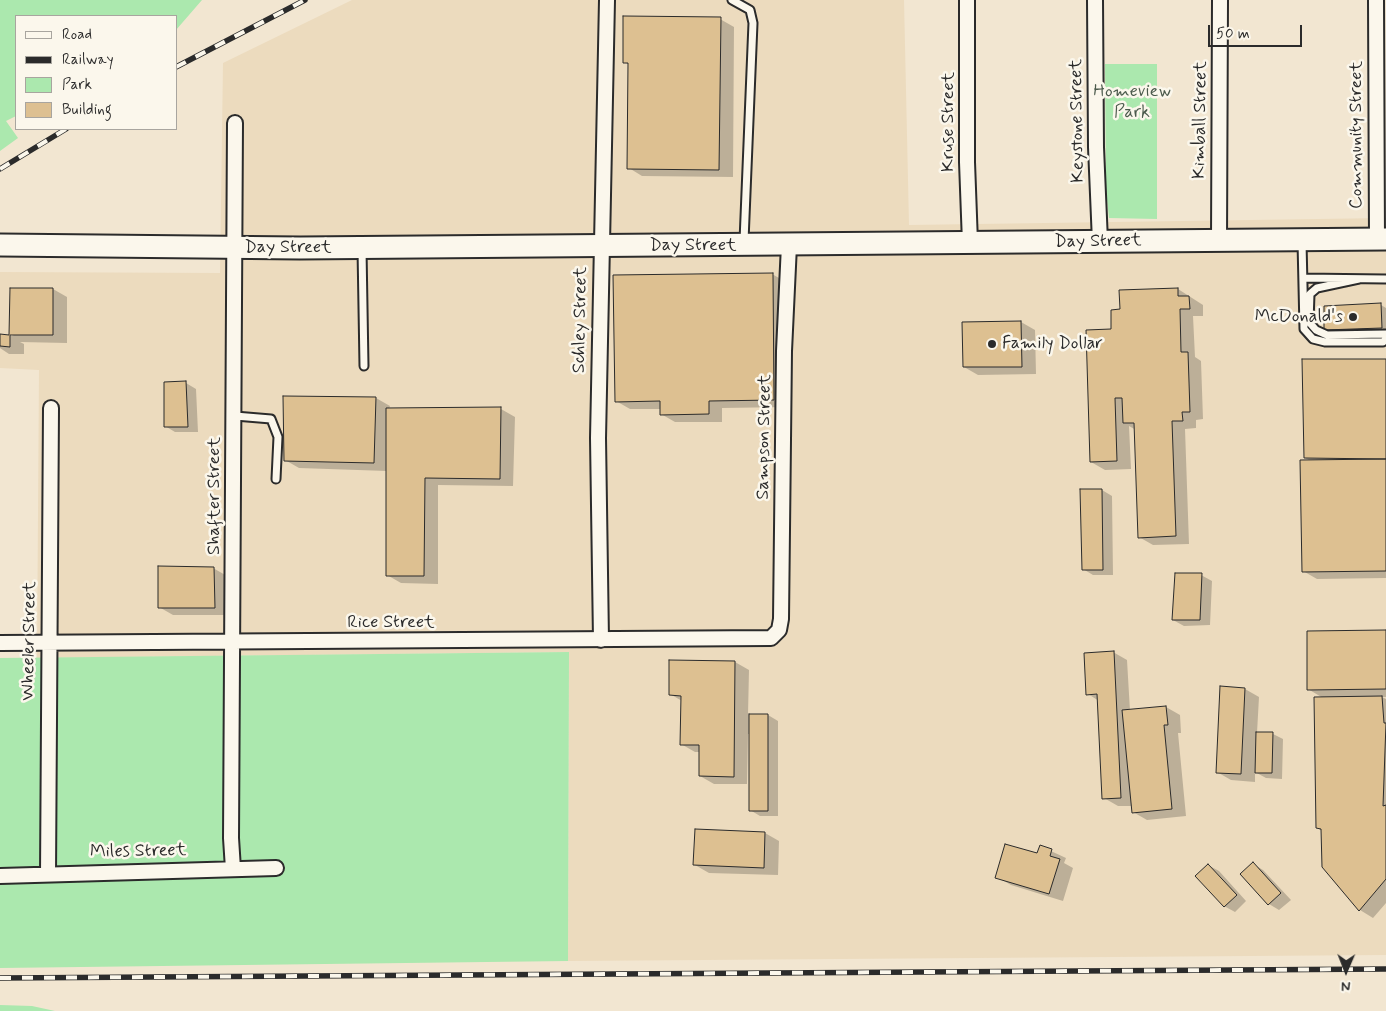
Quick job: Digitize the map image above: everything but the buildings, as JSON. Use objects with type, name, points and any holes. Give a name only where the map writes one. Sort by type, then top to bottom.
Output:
[{"type":"main road","name":"Day Street","points":[[0,246],[362,248],[1382,239]]},
{"type":"street","name":"Schley Street","points":[[600,640],[598,438],[600,246],[607,0]]},
{"type":"street","name":"Kruse Street","points":[[967,0],[967,162],[970,243]]},
{"type":"street","name":"Keystone Street","points":[[1095,0],[1096,147],[1100,242]]},
{"type":"street","name":"Kimball Street","points":[[1219,241],[1220,0]]},
{"type":"street","name":"Community Street","points":[[1376,0],[1382,239]]},
{"type":"street","name":"Shafter Street","points":[[233,869],[231,838],[235,416],[235,122]]},
{"type":"street","name":"Sampson Street","points":[[779,630],[784,351],[789,245]]},
{"type":"street","name":"Wheeler Street","points":[[48,874],[51,408]]},
{"type":"street","name":"Rice Street","points":[[0,643],[760,639],[771,638],[779,630]]},
{"type":"street","name":"Miles Street","points":[[0,876],[276,868]]},
{"type":"lane","points":[[732,0],[750,10],[753,23],[746,150],[744,245]]},
{"type":"lane","points":[[1302,240],[1304,330],[1313,339],[1325,342],[1383,342],[1386,339]]},
{"type":"lane","points":[[362,248],[364,366]]},
{"type":"lane","points":[[1303,278],[1386,279]]},
{"type":"lane","points":[[1359,279],[1317,288],[1310,294],[1309,322],[1316,330],[1327,335],[1386,334]]},
{"type":"lane","points":[[235,416],[271,419],[278,437],[276,479]]},
{"type":"shaded area","points":[[352,0],[904,0],[909,225],[1386,218],[1386,955],[568,961],[569,652],[37,658],[39,370],[0,368],[0,272],[220,273],[223,63]]},
{"type":"green space","points":[[0,0],[202,0],[178,28],[178,15],[15,15],[15,116],[6,121],[18,138],[0,151]]},
{"type":"green space","name":"Homeview Park","points":[[1105,64],[1157,64],[1157,219],[1109,218],[1106,191]]},
{"type":"green space","points":[[569,652],[568,961],[0,968],[0,658]]},
{"type":"green space","points":[[0,1005],[32,1006],[55,1011],[0,1011]]},
{"type":"railway","points":[[178,66],[305,0]]},
{"type":"railway","points":[[0,169],[64,130]]},
{"type":"railway","points":[[0,978],[1386,969]]},
{"type":"place","name":"McDonald's","points":[[1353,317]]},
{"type":"place","name":"Family Dollar","points":[[992,344]]}]
